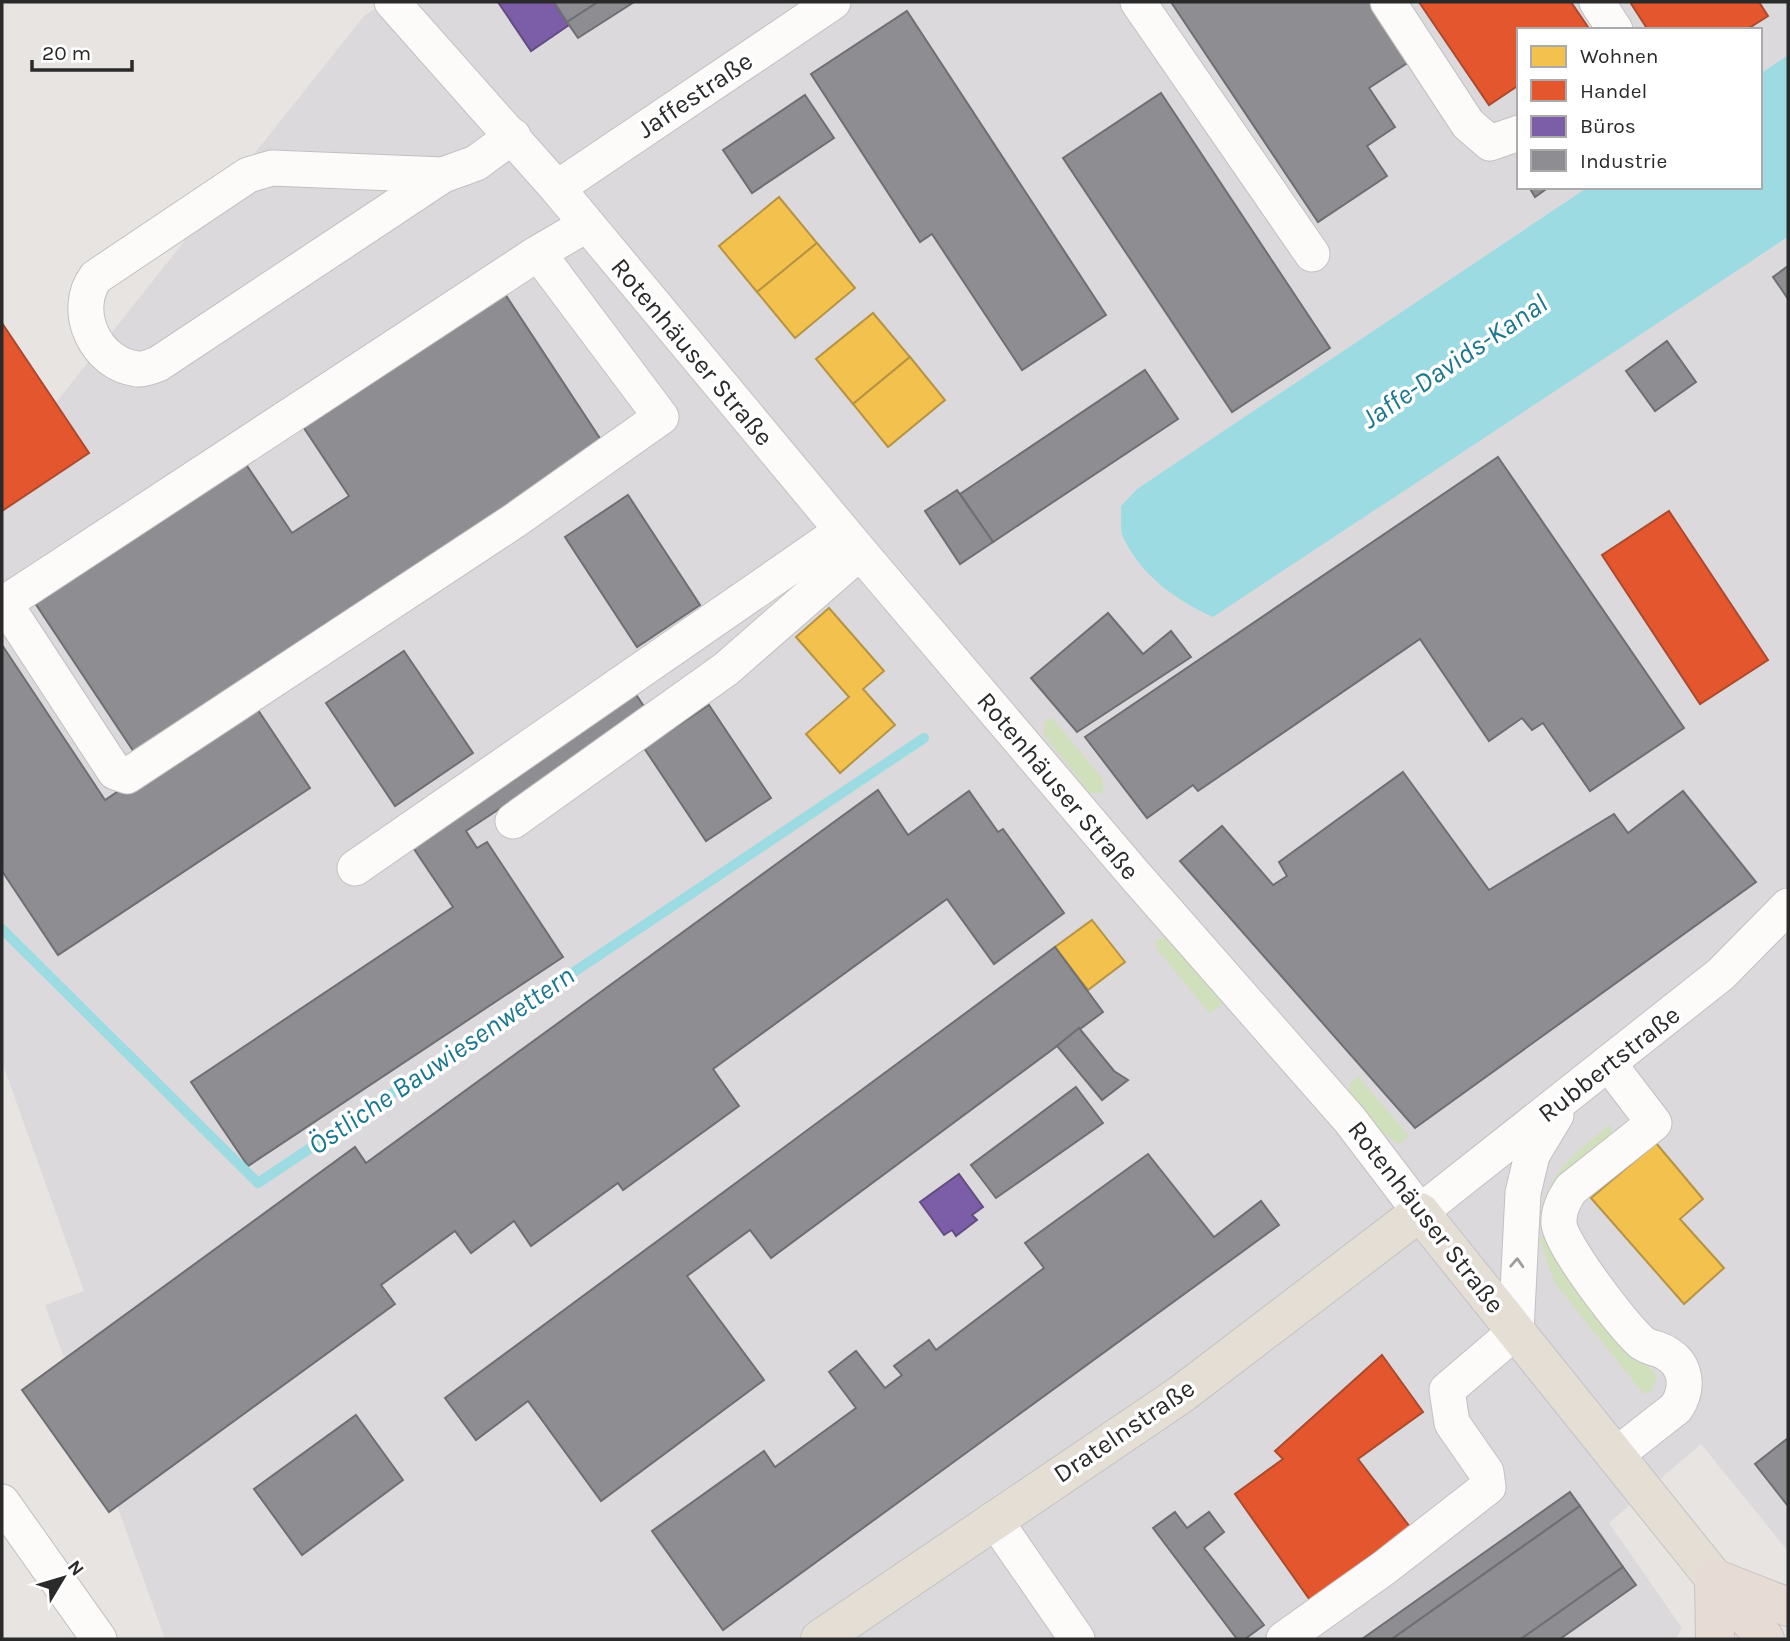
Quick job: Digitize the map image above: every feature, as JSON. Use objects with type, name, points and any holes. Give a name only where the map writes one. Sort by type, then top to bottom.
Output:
[{"type":"highway","points":[[1714,1578],[1788,1608]]},
{"type":"highway","points":[[1714,1578],[1715,1639]]},
{"type":"highway","points":[[1714,1578],[1765,1639]]},
{"type":"main road","name":"Rotenhäuser Straße","points":[[1420,1212],[1714,1578]]},
{"type":"main road","name":"Dratelnstraße","points":[[820,1639],[1180,1395],[1420,1212]]},
{"type":"street","name":"Rotenhäuser Straße","points":[[392,2],[513,136],[851,542],[1132,873],[1350,1120],[1420,1212]]},
{"type":"street","name":"Jaffestraße","points":[[557,188],[833,2]]},
{"type":"street","points":[[1138,2],[1311,254]]},
{"type":"street","points":[[1388,2],[1468,124],[1490,143],[1517,134]]},
{"type":"street","points":[[1597,2],[1614,28]]},
{"type":"street","points":[[443,175],[272,168],[248,175],[96,277],[84,300],[88,326],[98,344],[120,362],[137,369],[158,364],[443,175],[476,163],[513,136]]},
{"type":"street","points":[[538,253],[661,417],[514,521],[127,776],[114,772],[9,610],[11,599],[538,253],[586,225]]},
{"type":"street","points":[[513,821],[726,669],[851,542]]},
{"type":"street","points":[[355,868],[851,542]]},
{"type":"street","name":"Rubbertstraße","points":[[1420,1212],[1721,974],[1788,906]]},
{"type":"street","points":[[1609,1064],[1654,1123],[1571,1189],[1562,1203],[1559,1223],[1568,1249],[1642,1343],[1673,1358],[1685,1381],[1682,1398],[1676,1408],[1616,1455]]},
{"type":"street","points":[[1284,1639],[1384,1568],[1488,1487],[1486,1472],[1452,1423],[1447,1390],[1516,1331],[1523,1193],[1532,1155],[1567,1097]]},
{"type":"street","points":[[2,1502],[99,1639]]},
{"type":"street","points":[[994,1519],[1077,1639]]},
{"type":"shaded area","points":[[386,2],[1788,2],[1788,55],[1762,73],[1762,28],[1517,28],[1517,189],[1585,189],[1137,489],[1121,506],[1757,258],[1788,237],[1788,1551],[1701,1444],[1609,1523],[1682,1628],[1676,1639],[165,1639],[45,1305],[84,1291],[2,1062],[2,470],[364,16]]},
{"type":"green space","points":[[1051,717],[1103,779],[1103,793],[1090,793],[1044,735],[1044,723]]},
{"type":"green space","points":[[1169,938],[1223,1003],[1210,1014],[1156,948],[1156,939]]},
{"type":"green space","points":[[1358,1076],[1409,1136],[1399,1144],[1383,1133],[1348,1092],[1351,1082]]},
{"type":"green space","points":[[1611,1124],[1612,1134],[1548,1208],[1543,1206],[1554,1180],[1569,1159]]},
{"type":"green space","points":[[1548,1235],[1565,1268],[1657,1376],[1651,1392],[1644,1394],[1554,1282],[1539,1238]]},
{"type":"water","name":"Jaffe-Davids-Kanal","points":[[1788,55],[1788,237],[1213,617],[1174,595],[1140,565],[1122,536],[1121,528],[1121,506],[1137,489],[1585,189],[1762,189],[1762,73]]},
{"type":"building: Wohnen","points":[[779,197],[817,243],[757,292],[719,246]]},
{"type":"building: Wohnen","points":[[817,243],[855,288],[795,338],[757,292]]},
{"type":"building: Wohnen","points":[[873,313],[910,357],[853,404],[816,359]]},
{"type":"building: Wohnen","points":[[910,357],[945,400],[888,447],[853,404]]},
{"type":"building: Wohnen","points":[[829,608],[884,671],[863,689],[895,725],[840,773],[806,734],[849,697],[796,637]]},
{"type":"building: Wohnen","points":[[1092,920],[1125,962],[1088,990],[1055,947]]},
{"type":"building: Wohnen","points":[[1656,1143],[1703,1199],[1680,1219],[1724,1268],[1684,1304],[1591,1198]]},
{"type":"building: Handel","points":[[1419,2],[1571,2],[1589,28],[1517,28],[1517,86],[1489,105]]},
{"type":"building: Handel","points":[[1630,2],[1759,2],[1768,16],[1749,28],[1647,28]]},
{"type":"building: Handel","points":[[2,323],[89,453],[2,511]]},
{"type":"building: Handel","points":[[1669,511],[1768,660],[1700,704],[1602,555]]},
{"type":"building: Handel","points":[[1382,1355],[1423,1412],[1358,1459],[1410,1527],[1310,1600],[1235,1494],[1283,1459],[1275,1451]]},
{"type":"building: Büros","points":[[498,2],[554,2],[569,25],[531,51]]},
{"type":"building: Büros","points":[[959,1174],[983,1207],[972,1215],[977,1220],[956,1236],[952,1230],[944,1235],[920,1202]]},
{"type":"building: Industrie","points":[[554,2],[598,2],[567,22]]},
{"type":"building: Industrie","points":[[598,2],[634,2],[578,38],[567,22]]},
{"type":"building: Industrie","points":[[1171,2],[1373,2],[1412,60],[1369,88],[1395,127],[1367,146],[1387,176],[1318,222]]},
{"type":"building: Industrie","points":[[907,11],[1106,315],[1022,370],[932,234],[920,242],[811,74]]},
{"type":"building: Industrie","points":[[1161,93],[1330,348],[1232,412],[1063,158]]},
{"type":"building: Industrie","points":[[805,95],[834,138],[752,193],[723,150]]},
{"type":"building: Industrie","points":[[1530,189],[1546,189],[1535,197]]},
{"type":"building: Industrie","points":[[1788,266],[1788,299],[1773,277]]},
{"type":"building: Industrie","points":[[501,288],[605,446],[136,755],[33,600],[243,460],[292,533],[349,496],[300,422]]},
{"type":"building: Industrie","points":[[1667,341],[1696,382],[1655,411],[1626,371]]},
{"type":"building: Industrie","points":[[1145,370],[1178,419],[993,542],[960,494]]},
{"type":"building: Industrie","points":[[1498,457],[1684,728],[1590,791],[1543,723],[1532,730],[1522,718],[1489,741],[1420,639],[1198,791],[1193,785],[1147,818],[1085,737]]},
{"type":"building: Industrie","points":[[957,490],[993,542],[960,564],[925,511]]},
{"type":"building: Industrie","points":[[628,495],[700,605],[637,647],[565,537]]},
{"type":"building: Industrie","points":[[1108,613],[1143,654],[1171,631],[1191,657],[1077,732],[1031,678]]},
{"type":"building: Industrie","points":[[2,645],[105,800],[252,701],[310,788],[58,955],[2,871]]},
{"type":"building: Industrie","points":[[404,651],[473,753],[395,806],[326,703]]},
{"type":"building: Industrie","points":[[633,690],[647,711],[466,831],[477,848],[487,842],[563,957],[248,1166],[191,1082],[453,907],[408,840]]},
{"type":"building: Industrie","points":[[709,705],[771,798],[706,841],[644,748]]},
{"type":"building: Industrie","points":[[1403,772],[1489,890],[1614,814],[1628,833],[1683,791],[1756,882],[1415,1128],[1180,861],[1222,826],[1273,885],[1287,876],[1279,862]]},
{"type":"building: Industrie","points":[[878,790],[908,835],[969,791],[998,832],[1003,829],[1064,913],[994,964],[947,899],[713,1069],[739,1106],[623,1190],[618,1183],[531,1246],[514,1221],[471,1253],[455,1231],[381,1285],[395,1304],[109,1512],[22,1390],[355,1147],[366,1163]]},
{"type":"building: Industrie","points":[[1055,947],[1103,1012],[771,1258],[750,1230],[687,1276],[764,1380],[601,1501],[528,1401],[476,1440],[445,1398]]},
{"type":"building: Industrie","points":[[1079,1028],[1114,1071],[1128,1080],[1102,1100],[1057,1046]]},
{"type":"building: Industrie","points":[[1076,1087],[1103,1123],[996,1198],[971,1165]]},
{"type":"building: Industrie","points":[[1148,1154],[1214,1237],[1261,1201],[1279,1225],[723,1630],[652,1531],[764,1451],[775,1467],[856,1408],[829,1372],[856,1351],[885,1388],[902,1375],[894,1366],[929,1340],[936,1350],[1044,1268],[1025,1243]]},
{"type":"building: Industrie","points":[[356,1415],[403,1480],[302,1555],[254,1489]]},
{"type":"building: Industrie","points":[[1788,1438],[1788,1506],[1755,1464]]},
{"type":"building: Industrie","points":[[1570,1492],[1580,1506],[1392,1639],[1362,1639]]},
{"type":"building: Industrie","points":[[1580,1506],[1623,1567],[1521,1639],[1392,1639]]},
{"type":"building: Industrie","points":[[1175,1512],[1187,1528],[1209,1512],[1224,1532],[1204,1548],[1264,1625],[1245,1639],[1237,1639],[1153,1528]]},
{"type":"building: Industrie","points":[[1623,1567],[1636,1585],[1560,1639],[1521,1639]]},
{"type":"waterway","name":"Östliche Bauwiesenwettern","points":[[2,929],[258,1183],[924,738]]}]
